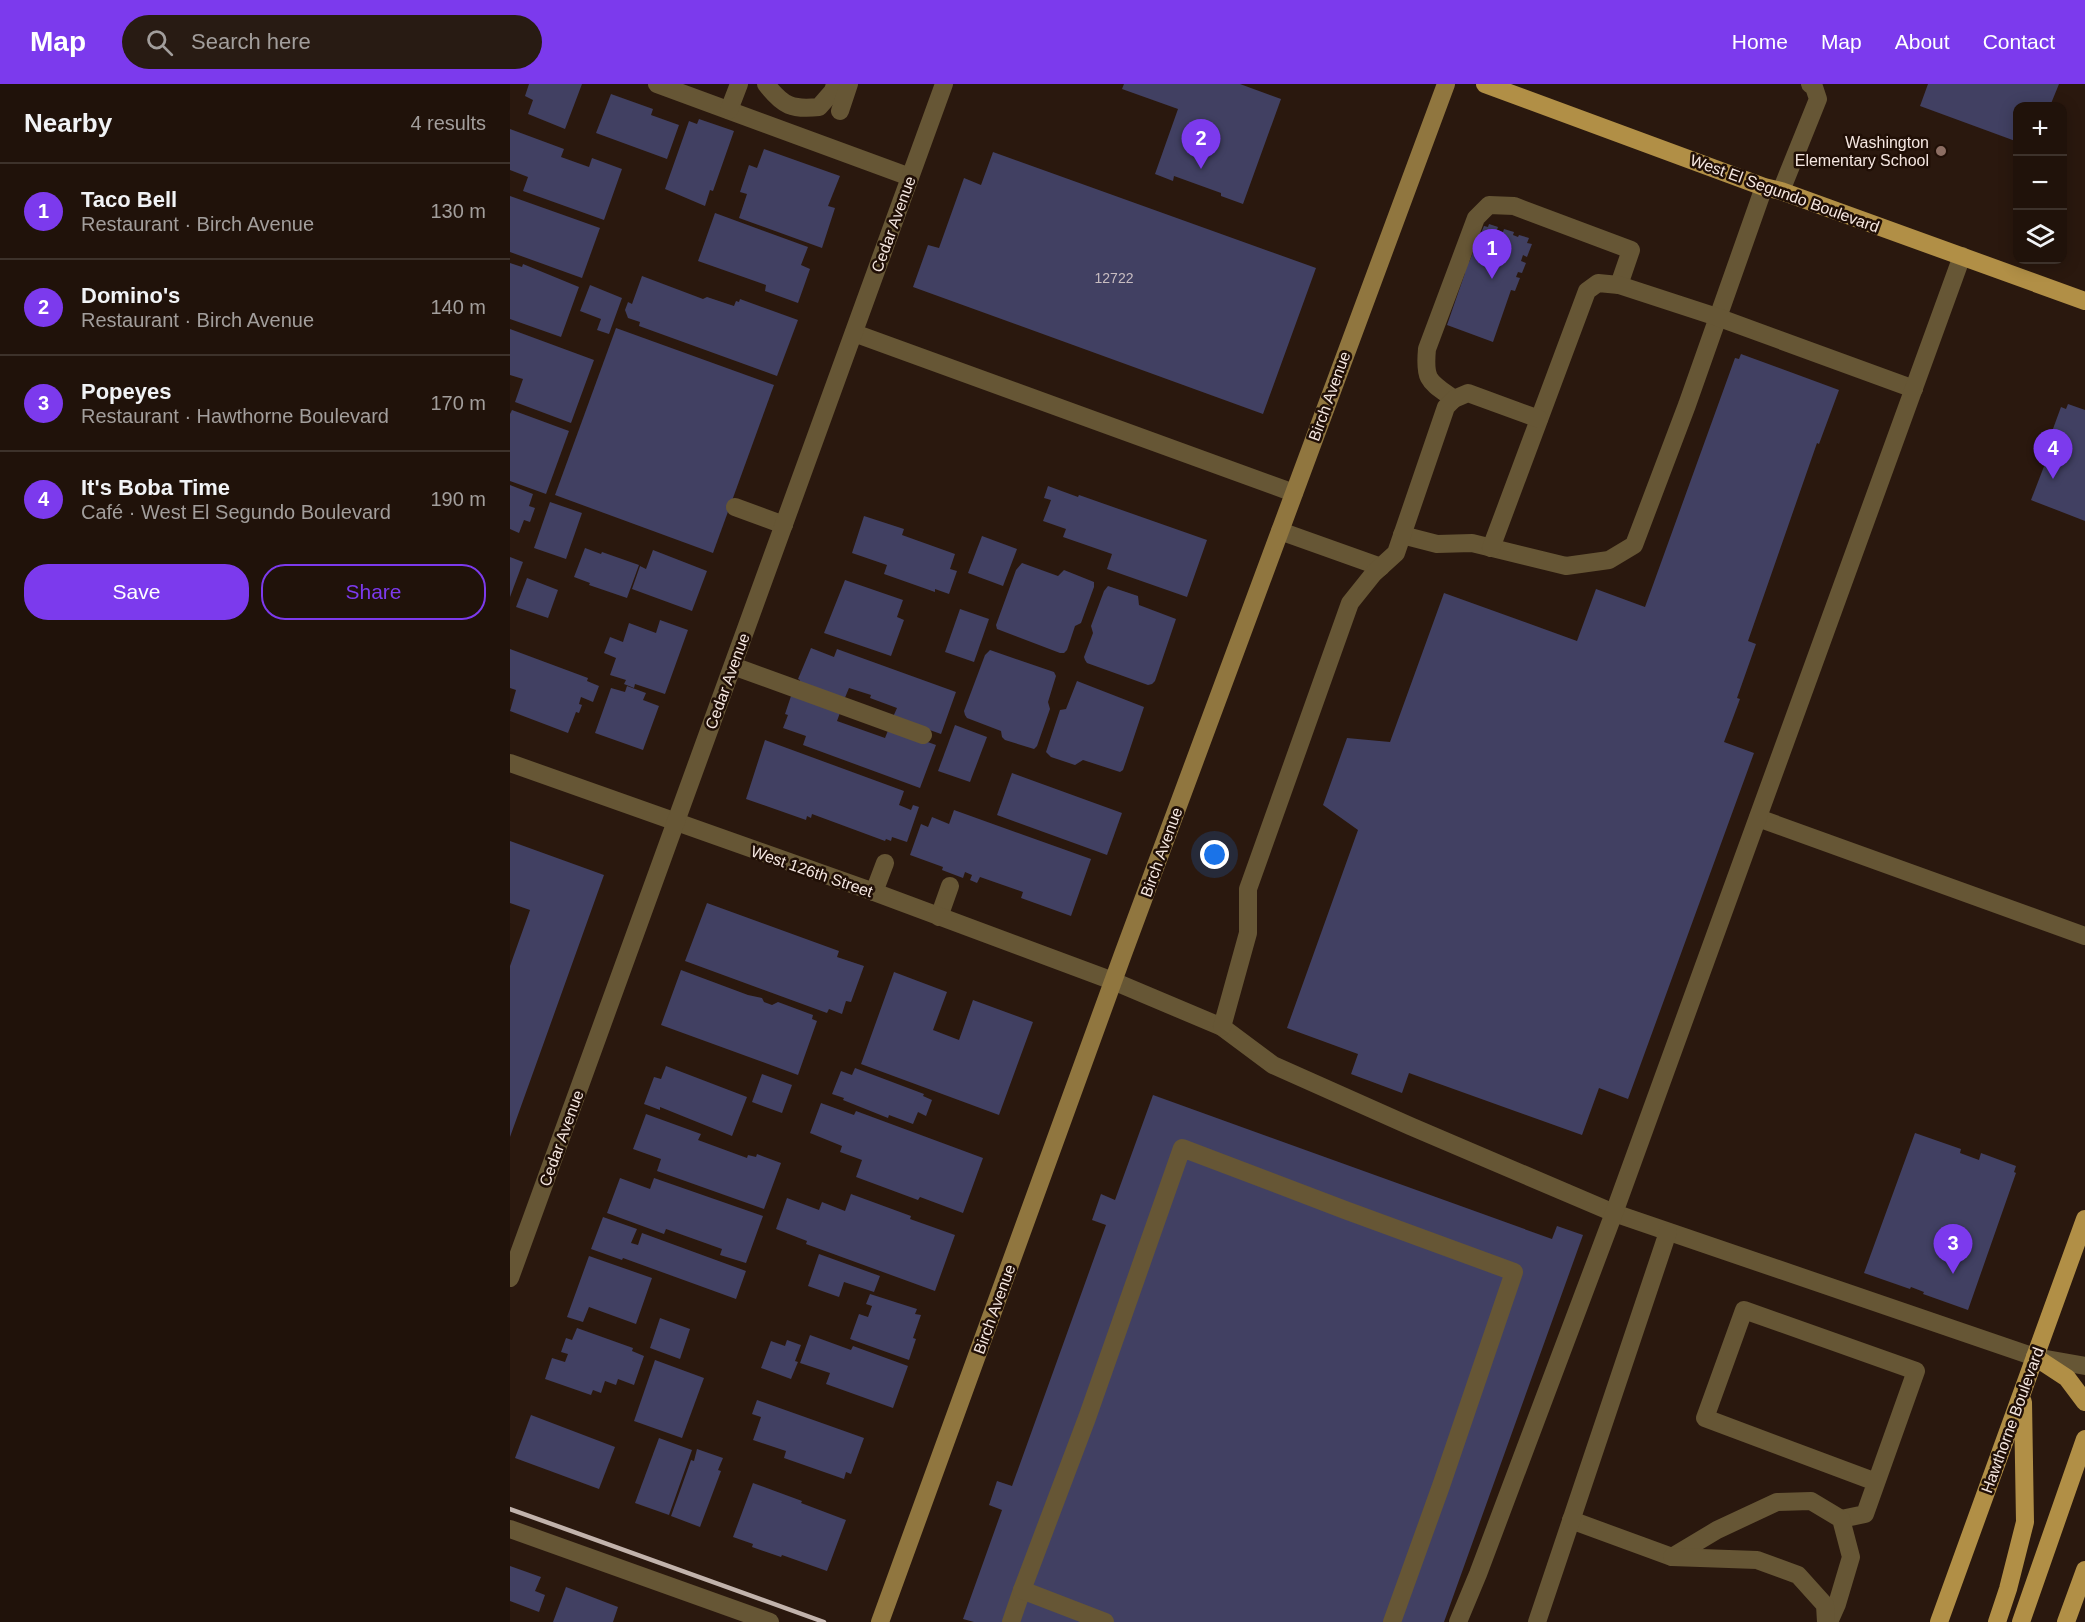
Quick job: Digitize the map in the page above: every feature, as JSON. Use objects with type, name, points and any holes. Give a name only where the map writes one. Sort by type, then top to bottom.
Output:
[{"type":"main road","name":"West El Segundo Boulevard","points":[[1485,84],[2085,301]]},
{"type":"main road","name":"Hawthorne Boulevard","points":[[1939,1622],[2085,1219]]},
{"type":"main road","points":[[2035,1357],[2067,1378],[2085,1402]]},
{"type":"main road","points":[[1997,1622],[2025,1522],[2023,1392]]},
{"type":"main road","points":[[2021,1622],[2085,1438]]},
{"type":"main road","points":[[2066,1622],[2085,1570]]},
{"type":"street","points":[[657,84],[910,177]]},
{"type":"street","points":[[729,110],[739,84]]},
{"type":"street","points":[[765,84],[777,99],[800,109],[819,107],[833,91],[835,84]]},
{"type":"street","points":[[840,111],[849,84]]},
{"type":"street","name":"Cedar Avenue","points":[[510,1278],[944,84]]},
{"type":"street","name":"Birch Avenue","points":[[880,1622],[1113,981],[1446,84]]},
{"type":"street","points":[[1402,535],[1437,544],[1472,543],[1566,566],[1609,560],[1634,544],[1687,405],[1717,317],[1772,189],[1818,99],[1814,87],[1810,84]]},
{"type":"street","points":[[1454,399],[1433,384],[1425,369],[1427,349],[1476,218],[1489,205],[1514,206],[1631,249],[1619,285]]},
{"type":"street","points":[[1458,1622],[1614,1213],[1962,256]]},
{"type":"street","points":[[1491,548],[1587,291],[1598,283],[1619,285],[1717,317],[1914,389]]},
{"type":"street","points":[[854,333],[1294,493]]},
{"type":"street","points":[[1222,1027],[1248,933],[1248,889],[1350,603],[1381,567],[1396,554],[1446,408],[1454,399],[1468,393],[1539,419]]},
{"type":"street","points":[[735,507],[784,525]]},
{"type":"street","points":[[1280,531],[1381,567]]},
{"type":"street","points":[[733,666],[923,735]]},
{"type":"street","name":"West 126th Street","points":[[510,763],[874,892],[1113,981],[1222,1027],[1273,1065],[1420,1131],[1614,1213],[2035,1357]]},
{"type":"street","points":[[1758,818],[2085,936]]},
{"type":"street","points":[[874,892],[885,863]]},
{"type":"street","points":[[939,917],[950,886]]},
{"type":"street","points":[[1011,1622],[1087,1418],[1182,1148],[1514,1272],[1442,1486],[1392,1622]]},
{"type":"street","points":[[1537,1622],[1668,1232]]},
{"type":"street","points":[[1672,1557],[1717,1530],[1777,1502],[1811,1501],[1841,1519],[1865,1514],[1916,1371],[1744,1310],[1705,1418],[1876,1482]]},
{"type":"street","points":[[2035,1357],[2085,1366]]},
{"type":"street","points":[[1827,1622],[1837,1604],[1851,1557],[1841,1519]]},
{"type":"street","points":[[1571,1520],[1672,1557],[1757,1560],[1798,1575],[1825,1605],[1827,1622]]},
{"type":"street","points":[[510,1529],[770,1622]]},
{"type":"street","points":[[1022,1590],[1105,1622]]},
{"type":"building","points":[[529,84],[582,84],[565,129],[528,114],[533,100],[525,96]]},
{"type":"building","points":[[1124,84],[1240,84],[1281,99],[1243,204],[1221,196],[1221,193],[1174,176],[1173,181],[1155,174],[1178,109],[1122,89]]},
{"type":"building","points":[[1928,84],[2059,84],[2052,102],[2013,102],[2013,140],[1920,106]]},
{"type":"building","points":[[611,94],[653,109],[651,115],[679,125],[667,159],[596,133]]},
{"type":"building","points":[[699,119],[734,131],[713,191],[710,190],[705,206],[665,189],[689,121],[697,124]]},
{"type":"building","points":[[510,129],[564,149],[561,157],[589,167],[592,158],[622,169],[604,220],[523,191],[528,177],[510,170]]},
{"type":"building","points":[[764,149],[840,176],[828,206],[835,208],[822,248],[739,218],[747,194],[740,192],[749,165],[757,168]]},
{"type":"building","points":[[993,152],[1316,268],[1263,414],[913,287],[928,245],[939,248],[964,178],[981,185]]},
{"type":"building","points":[[510,196],[600,228],[582,278],[510,252]]},
{"type":"building","points":[[715,213],[808,247],[801,265],[810,269],[798,303],[765,291],[766,285],[698,261]]},
{"type":"building","points":[[1489,224],[1498,227],[1497,230],[1503,232],[1504,229],[1514,232],[1513,235],[1518,237],[1519,235],[1529,238],[1527,243],[1532,244],[1527,257],[1523,255],[1521,261],[1526,263],[1522,273],[1518,272],[1516,277],[1520,278],[1515,291],[1511,290],[1493,342],[1447,325],[1465,273],[1461,272],[1465,260],[1469,262],[1484,226],[1488,227]]},
{"type":"building","points":[[510,263],[522,267],[523,264],[579,287],[561,337],[510,319]]},
{"type":"building","points":[[642,276],[703,299],[707,297],[734,306],[740,299],[798,320],[777,376],[639,326],[640,322],[628,318],[625,310],[628,302],[632,304]]},
{"type":"building","points":[[590,285],[622,298],[609,334],[597,330],[601,319],[580,311]]},
{"type":"building","points":[[616,328],[774,385],[713,553],[555,495]]},
{"type":"building","points":[[510,329],[594,360],[571,423],[515,402],[523,379],[510,375]]},
{"type":"building","points":[[1741,354],[1839,390],[1819,444],[1817,443],[1748,641],[1756,644],[1737,698],[1740,699],[1724,742],[1754,753],[1628,1099],[1599,1088],[1582,1135],[1409,1073],[1402,1093],[1351,1074],[1358,1054],[1287,1028],[1358,830],[1323,805],[1347,738],[1390,742],[1444,593],[1577,641],[1596,589],[1645,607],[1735,358],[1739,359]]},
{"type":"building","points":[[2068,404],[2085,410],[2085,521],[2031,500],[2056,440],[2050,437],[2061,407],[2066,409]]},
{"type":"building","points":[[512,410],[569,431],[546,494],[510,481],[510,414]]},
{"type":"building","points":[[510,485],[533,494],[529,506],[535,508],[530,522],[524,520],[519,533],[510,529]]},
{"type":"building","points":[[1048,486],[1207,540],[1187,597],[1107,569],[1112,554],[1063,537],[1066,529],[1043,521],[1051,500],[1044,498]]},
{"type":"building","points":[[550,502],[582,513],[566,559],[534,548]]},
{"type":"building","points":[[864,516],[904,529],[902,535],[955,554],[950,569],[957,571],[949,594],[935,589],[935,592],[884,574],[887,565],[852,553]]},
{"type":"building","points":[[982,536],[1017,549],[1003,586],[968,573]]},
{"type":"building","points":[[585,548],[639,565],[627,598],[589,585],[590,583],[574,577]]},
{"type":"building","points":[[653,550],[707,571],[692,611],[632,589],[640,566],[646,569]]},
{"type":"building","points":[[510,557],[523,562],[510,597]]},
{"type":"building","points":[[1022,563],[1058,576],[1064,570],[1094,582],[1081,623],[1075,626],[1064,653],[997,629],[996,625],[1016,570]]},
{"type":"building","points":[[527,578],[558,590],[548,618],[516,607]]},
{"type":"building","points":[[845,580],[903,600],[897,617],[904,620],[891,656],[824,633]]},
{"type":"building","points":[[1108,586],[1138,596],[1139,605],[1176,619],[1152,684],[1148,685],[1087,663],[1085,660],[1084,657],[1093,633],[1091,626]]},
{"type":"building","points":[[960,609],[989,619],[974,662],[945,652]]},
{"type":"building","points":[[660,620],[688,630],[665,694],[635,684],[634,688],[624,684],[626,680],[610,675],[616,658],[604,653],[610,637],[623,642],[629,623],[656,633]]},
{"type":"building","points":[[811,648],[834,657],[837,649],[956,692],[941,734],[893,717],[897,708],[870,698],[871,695],[849,688],[844,700],[799,684],[798,679]]},
{"type":"building","points":[[510,649],[588,678],[587,681],[599,686],[593,702],[581,697],[579,704],[582,705],[579,713],[576,712],[568,733],[510,711],[516,690],[510,688]]},
{"type":"building","points":[[990,650],[1054,672],[1056,676],[1048,702],[1050,709],[1034,749],[1005,740],[1001,731],[967,718],[965,715],[964,711],[985,655]]},
{"type":"building","points":[[1077,681],[1144,707],[1123,770],[1120,772],[1083,760],[1075,765],[1051,757],[1046,752],[1060,710],[1066,709]]},
{"type":"building","points":[[627,686],[646,693],[643,700],[659,706],[643,750],[595,733],[611,688],[625,692]]},
{"type":"building","points":[[791,696],[841,710],[837,721],[885,738],[889,728],[936,745],[920,788],[803,745],[806,736],[783,728]]},
{"type":"building","points":[[955,725],[987,737],[970,782],[938,771]]},
{"type":"building","points":[[765,740],[904,791],[899,805],[911,810],[913,805],[919,807],[907,842],[892,837],[891,841],[886,839],[885,841],[812,814],[811,818],[807,816],[806,820],[746,799]]},
{"type":"building","points":[[1012,773],[1122,813],[1107,855],[997,815]]},
{"type":"building","points":[[954,810],[1091,859],[1071,916],[1021,898],[1023,892],[980,877],[977,883],[970,880],[972,875],[965,872],[963,878],[942,870],[943,867],[910,855],[921,824],[928,827],[932,817],[949,824]]},
{"type":"building","points":[[510,841],[604,875],[510,1137],[510,966],[530,910],[510,903]]},
{"type":"building","points":[[707,903],[839,951],[837,957],[864,966],[851,1002],[846,1001],[842,1014],[829,1009],[827,1013],[685,961]]},
{"type":"building","points":[[681,970],[762,998],[764,1002],[772,1005],[778,1002],[813,1015],[812,1019],[817,1021],[798,1075],[661,1025]]},
{"type":"building","points":[[894,972],[947,992],[933,1030],[959,1040],[973,1000],[1033,1022],[999,1115],[861,1064]]},
{"type":"building","points":[[666,1066],[747,1097],[732,1136],[660,1107],[660,1110],[644,1104],[654,1077],[661,1079]]},
{"type":"building","points":[[855,1068],[924,1094],[923,1096],[932,1100],[926,1116],[918,1112],[913,1124],[889,1115],[888,1118],[832,1094],[841,1071],[852,1075]]},
{"type":"building","points":[[762,1074],[792,1085],[782,1113],[752,1102]]},
{"type":"building","points":[[1153,1095],[1552,1239],[1557,1226],[1583,1235],[1444,1622],[974,1622],[963,1619],[1002,1510],[989,1505],[997,1481],[1012,1486],[1106,1225],[1092,1220],[1101,1194],[1115,1200]]},
{"type":"building","points":[[821,1103],[854,1115],[856,1111],[983,1158],[963,1213],[920,1197],[918,1200],[856,1177],[862,1160],[840,1152],[842,1146],[810,1133]]},
{"type":"building","points":[[646,1114],[701,1134],[698,1140],[747,1158],[748,1155],[756,1157],[757,1154],[781,1163],[764,1209],[657,1171],[661,1159],[633,1149]]},
{"type":"building","points":[[1915,1133],[1961,1149],[1960,1153],[1979,1160],[1981,1153],[2016,1166],[2014,1172],[2016,1173],[1968,1310],[1923,1294],[1924,1292],[1911,1287],[1910,1289],[1864,1273]]},
{"type":"building","points":[[620,1178],[650,1189],[654,1178],[763,1216],[746,1263],[720,1255],[722,1249],[666,1229],[664,1234],[607,1213]]},
{"type":"building","points":[[851,1194],[955,1235],[935,1291],[806,1244],[807,1241],[776,1229],[787,1198],[819,1210],[822,1202],[845,1211]]},
{"type":"building","points":[[603,1217],[637,1229],[631,1243],[638,1245],[642,1233],[746,1271],[736,1299],[623,1258],[622,1260],[591,1249]]},
{"type":"building","points":[[819,1254],[880,1276],[874,1292],[844,1282],[839,1297],[808,1286]]},
{"type":"building","points":[[589,1256],[652,1278],[636,1324],[589,1307],[583,1322],[567,1317]]},
{"type":"building","points":[[870,1294],[917,1309],[915,1314],[921,1315],[913,1338],[916,1339],[909,1360],[850,1339],[859,1314],[868,1317],[872,1306],[866,1304]]},
{"type":"building","points":[[660,1318],[690,1329],[680,1359],[650,1348]]},
{"type":"building","points":[[577,1328],[633,1348],[632,1351],[644,1356],[634,1385],[618,1379],[616,1385],[605,1381],[601,1393],[593,1390],[591,1395],[545,1379],[552,1358],[565,1362],[568,1354],[561,1352],[566,1338],[572,1340]]},
{"type":"building","points":[[810,1335],[851,1350],[853,1346],[908,1366],[893,1408],[826,1384],[830,1373],[800,1363]]},
{"type":"building","points":[[787,1340],[801,1345],[795,1361],[798,1362],[791,1379],[761,1368],[771,1341],[785,1346]]},
{"type":"building","points":[[655,1360],[704,1378],[682,1438],[634,1421]]},
{"type":"building","points":[[757,1400],[864,1438],[851,1474],[846,1472],[844,1479],[784,1458],[786,1451],[753,1440],[761,1417],[752,1414]]},
{"type":"building","points":[[531,1415],[615,1447],[599,1489],[515,1458]]},
{"type":"building","points":[[659,1438],[692,1450],[669,1515],[635,1503]]},
{"type":"building","points":[[697,1449],[723,1458],[718,1470],[721,1471],[700,1527],[671,1516]]},
{"type":"building","points":[[753,1483],[846,1520],[827,1571],[752,1547],[753,1544],[733,1537]]},
{"type":"building","points":[[510,1566],[541,1577],[535,1591],[545,1595],[539,1612],[510,1601]]},
{"type":"building","points":[[566,1587],[618,1607],[613,1622],[553,1622]]},
{"type":"railway","points":[[510,1509],[824,1622]]},
{"type":"place","name":"Washington Elementary School","points":[[1941,151]]},
{"type":"place","name":"Domino's","points":[[1201,169]]},
{"type":"place","name":"Taco Bell","points":[[1492,279]]},
{"type":"place","name":"It's Boba Time","points":[[2053,479]]},
{"type":"place","name":"Popeyes","points":[[1953,1274]]}]
